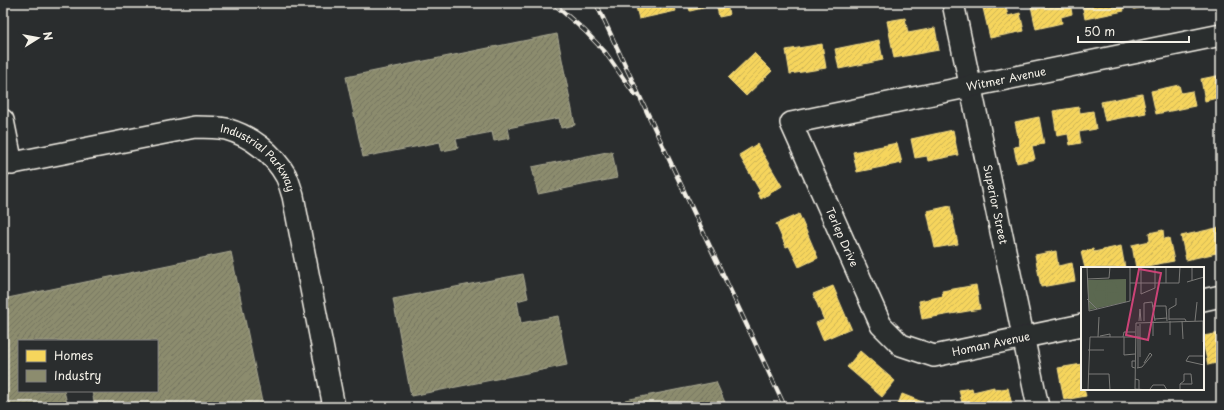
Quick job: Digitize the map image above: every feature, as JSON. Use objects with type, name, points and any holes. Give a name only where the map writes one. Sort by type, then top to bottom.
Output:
[{"type":"street","name":"Superior Street","points":[[953,3],[1022,337],[1038,407]]},
{"type":"street","name":"Witmer Avenue","points":[[791,123],[970,88],[1221,35]]},
{"type":"street","points":[[3,120],[7,165]]},
{"type":"street","name":"Terlep Drive","points":[[791,123],[881,325],[901,345]]},
{"type":"street","name":"Industrial Parkway","points":[[7,165],[195,127],[225,129],[252,140],[270,154],[279,165],[286,177],[293,196],[334,407]]},
{"type":"street","points":[[1204,300],[1221,296]]},
{"type":"street","name":"Homan Avenue","points":[[901,345],[934,356],[1081,324]]},
{"type":"building: Homes","points":[[635,3],[674,3],[676,11],[639,19]]},
{"type":"building: Homes","points":[[681,3],[710,3],[711,6],[690,11],[688,4],[681,5]]},
{"type":"building: Homes","points":[[716,3],[727,3],[729,15],[719,17]]},
{"type":"building: Homes","points":[[1005,3],[1008,16],[1020,13],[1024,31],[990,38],[983,8]]},
{"type":"building: Homes","points":[[1043,3],[1070,3],[1072,14],[1061,17],[1062,23],[1036,29],[1031,6]]},
{"type":"building: Homes","points":[[1082,3],[1122,3],[1124,11],[1085,19]]},
{"type":"building: Homes","points":[[1133,3],[1160,3],[1161,4],[1134,9]]},
{"type":"building: Homes","points":[[905,18],[908,33],[935,28],[939,50],[894,58],[887,21]]},
{"type":"building: Homes","points":[[879,40],[883,60],[839,69],[835,49]]},
{"type":"building: Homes","points":[[822,44],[826,68],[790,74],[786,50]]},
{"type":"building: Homes","points":[[754,53],[772,71],[746,96],[728,78]]},
{"type":"building: Homes","points":[[1221,75],[1221,97],[1205,101],[1201,79]]},
{"type":"building: Homes","points":[[1179,85],[1181,93],[1192,91],[1195,106],[1156,114],[1151,91]]},
{"type":"building: Homes","points":[[1142,94],[1146,113],[1105,121],[1101,102]]},
{"type":"building: Homes","points":[[1079,107],[1080,113],[1093,111],[1096,129],[1079,132],[1081,143],[1070,145],[1068,134],[1057,136],[1053,111]]},
{"type":"building: Homes","points":[[1039,117],[1044,144],[1032,146],[1035,159],[1017,163],[1014,147],[1020,146],[1015,122]]},
{"type":"building: Homes","points":[[953,130],[958,155],[928,161],[927,156],[915,158],[911,139]]},
{"type":"building: Homes","points":[[897,143],[902,163],[857,172],[853,152]]},
{"type":"building: Homes","points":[[757,144],[782,186],[761,199],[757,193],[760,191],[739,155]]},
{"type":"building: Homes","points":[[950,206],[958,244],[935,248],[927,211]]},
{"type":"building: Homes","points":[[799,214],[818,258],[799,267],[789,246],[786,247],[776,224]]},
{"type":"building: Homes","points":[[1221,227],[1221,252],[1186,260],[1181,236]]},
{"type":"building: Homes","points":[[1163,230],[1164,239],[1169,238],[1174,261],[1136,267],[1132,245],[1150,241],[1149,233]]},
{"type":"building: Homes","points":[[1121,246],[1125,267],[1085,267],[1081,252],[1093,249],[1094,252]]},
{"type":"building: Homes","points":[[1056,251],[1058,266],[1072,263],[1075,281],[1041,287],[1035,255]]},
{"type":"building: Homes","points":[[976,285],[980,309],[922,319],[919,301],[943,296],[942,291]]},
{"type":"building: Homes","points":[[833,286],[851,328],[823,340],[816,323],[824,320],[813,294]]},
{"type":"building: Homes","points":[[1221,333],[1221,370],[1218,370],[1216,363],[1208,365],[1204,347],[1204,336]]},
{"type":"building: Homes","points":[[860,351],[895,381],[882,397],[847,367]]},
{"type":"building: Homes","points":[[1081,364],[1081,390],[1084,390],[1086,396],[1064,400],[1058,368]]},
{"type":"building: Homes","points":[[994,387],[994,390],[1008,388],[1012,405],[1000,407],[963,407],[959,390],[972,388],[973,392]]},
{"type":"building: Homes","points":[[902,394],[935,407],[897,407]]},
{"type":"building: Industry","points":[[557,34],[575,125],[561,128],[559,118],[508,128],[510,138],[494,141],[492,132],[456,139],[458,148],[442,151],[440,142],[363,157],[346,77]]},
{"type":"building: Industry","points":[[612,151],[617,178],[538,194],[532,167]]},
{"type":"building: Industry","points":[[231,252],[263,407],[95,407],[92,392],[158,392],[158,340],[18,340],[18,392],[64,392],[68,407],[3,407],[3,299]]},
{"type":"building: Industry","points":[[523,274],[528,298],[517,301],[521,323],[558,316],[567,365],[411,396],[393,299]]},
{"type":"building: Industry","points":[[716,382],[727,407],[626,407],[625,400]]},
{"type":"railway","points":[[553,3],[585,31],[605,52],[635,95]]},
{"type":"railway","points":[[596,3],[785,407]]}]
